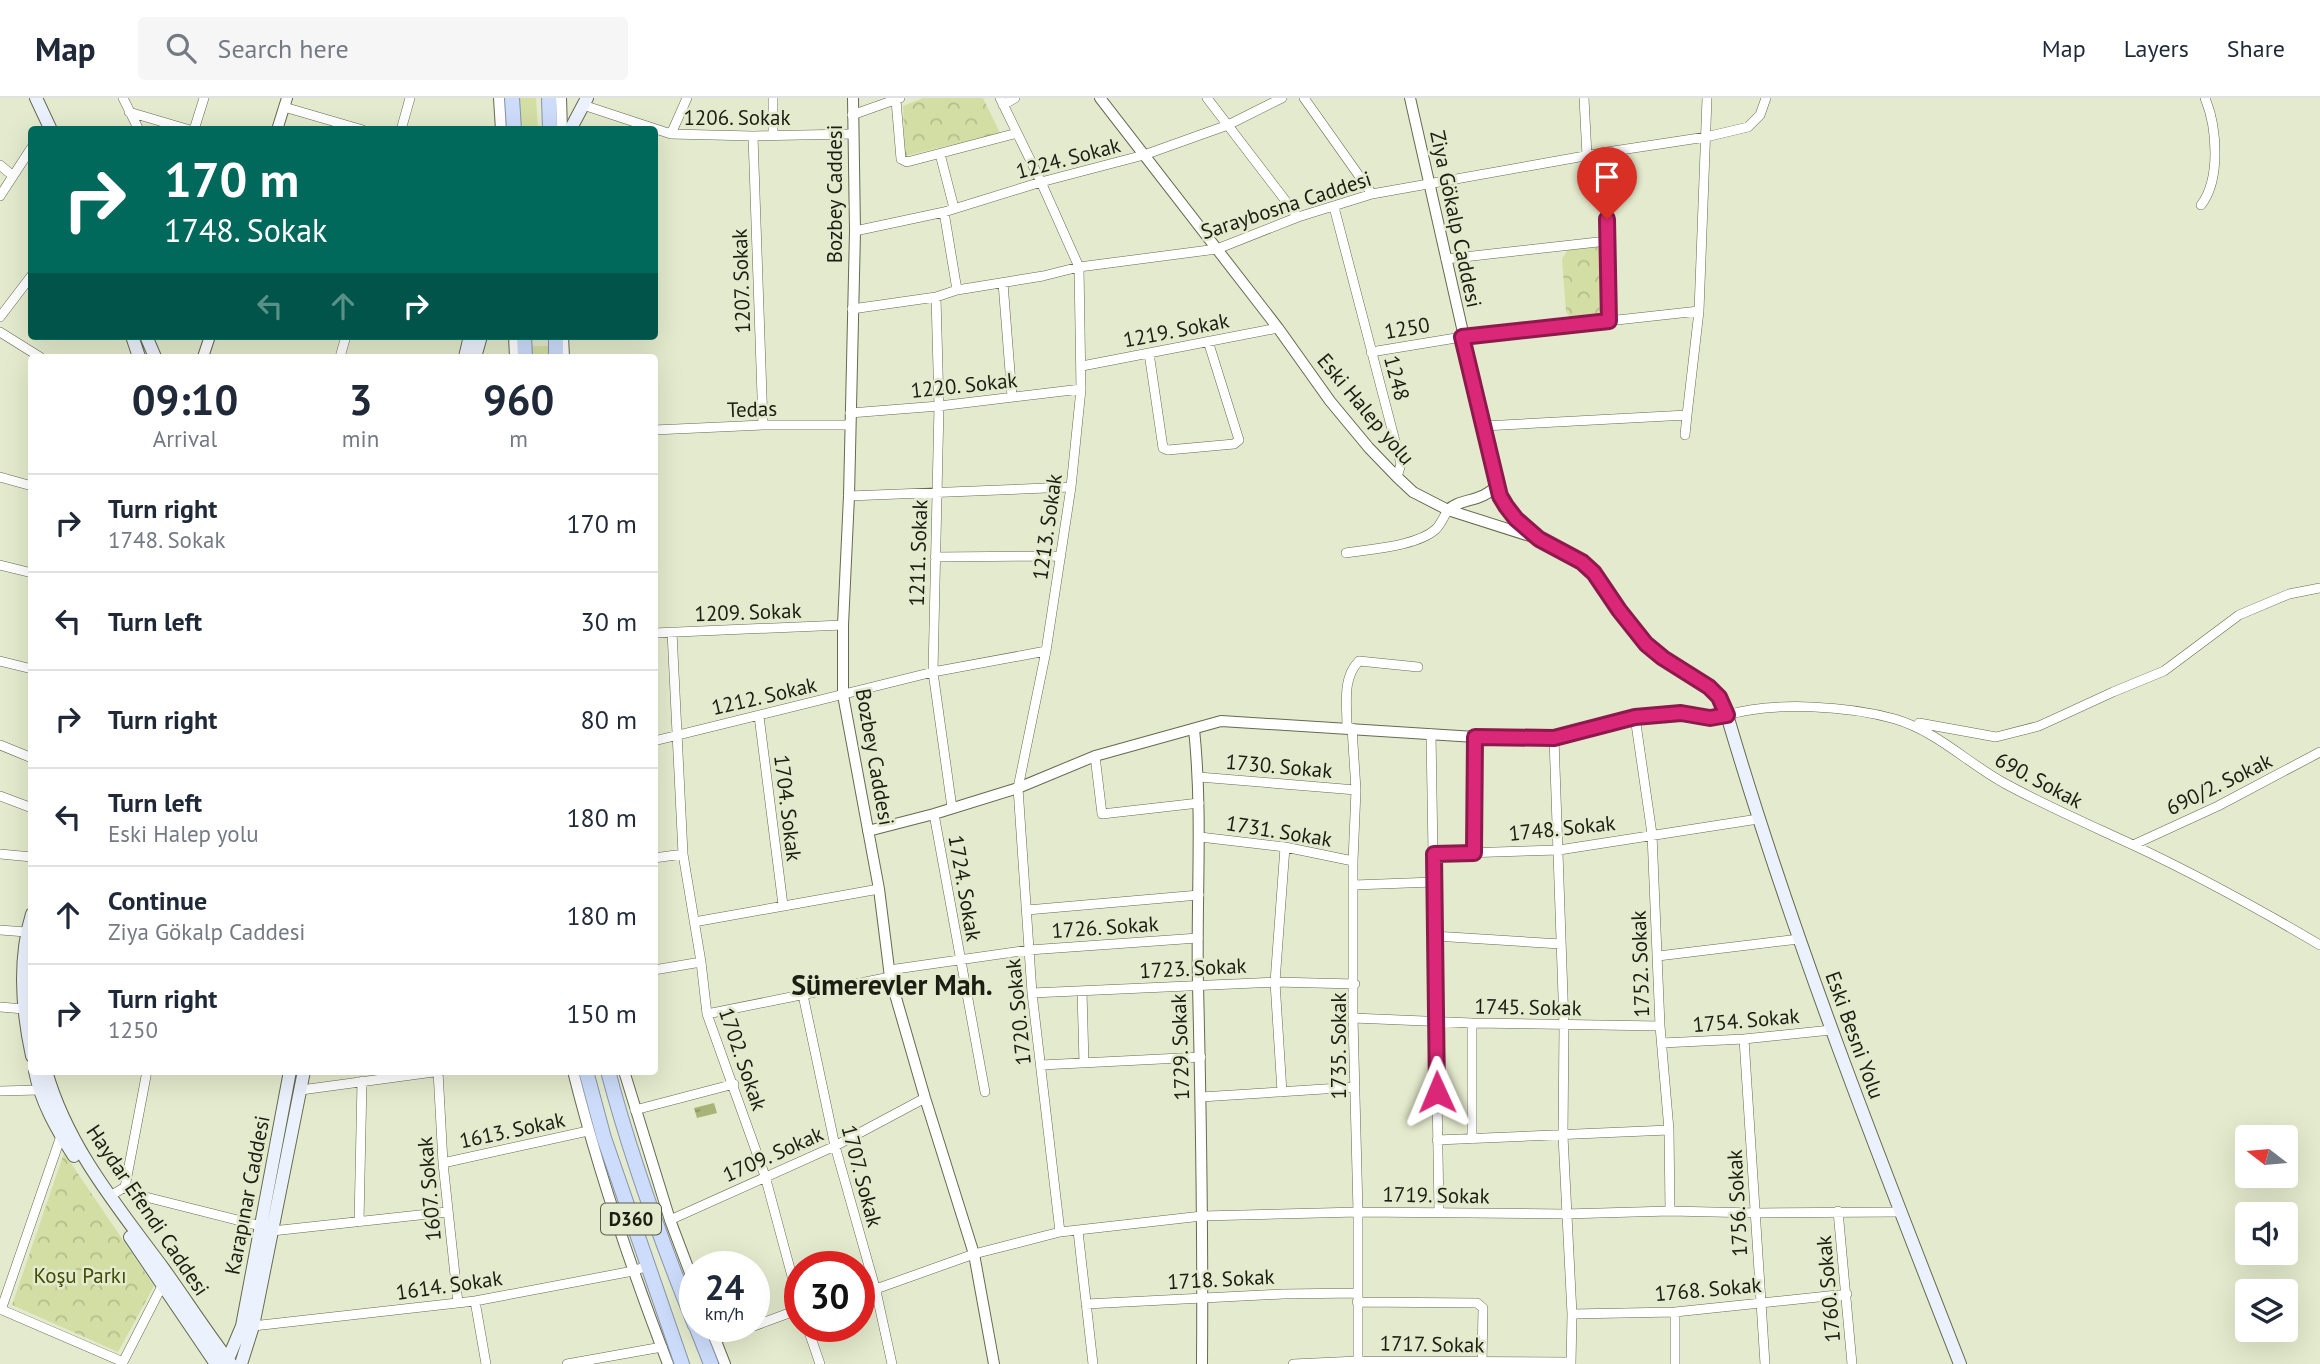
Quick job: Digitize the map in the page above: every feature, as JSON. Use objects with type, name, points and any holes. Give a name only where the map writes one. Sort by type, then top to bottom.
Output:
[{"type":"highway","points":[[512,98],[513,126]]},
{"type":"highway","points":[[549,98],[550,126]]},
{"type":"highway","name":"D360","points":[[587,1075],[640,1268],[682,1364]]},
{"type":"highway","name":"D360","points":[[609,1075],[628,1144],[679,1286]]},
{"type":"highway","name":"D360","points":[[702,1342],[711,1364]]},
{"type":"main road","points":[[28,98],[40,126]]},
{"type":"main road","points":[[36,98],[49,126]]},
{"type":"main road","points":[[572,126],[585,102]]},
{"type":"main road","name":"Eski Besni Yolu","points":[[1727,715],[1758,820],[1831,1030],[1961,1364]]},
{"type":"main road","points":[[28,926],[23,993],[28,1032]]},
{"type":"main road","name":"Haydar Efendi Caddesi","points":[[36,1075],[39,1090],[61,1136],[163,1284],[228,1363]]},
{"type":"main road","name":"Haydar Efendi Caddesi","points":[[47,1075],[74,1141],[228,1363]]},
{"type":"main road","name":"Karapınar Caddesi","points":[[228,1363],[253,1326],[289,1075]]},
{"type":"main road","name":"Karapınar Caddesi","points":[[228,1363],[242,1326],[303,1075]]},
{"type":"street","points":[[194,126],[204,98]]},
{"type":"street","points":[[402,126],[410,98]]},
{"type":"street","points":[[499,98],[501,126]]},
{"type":"street","points":[[561,98],[562,126]]},
{"type":"street","points":[[671,134],[687,98]]},
{"type":"street","points":[[773,98],[773,135]]},
{"type":"street","name":"Bozbey Caddesi","points":[[853,98],[855,231],[843,695],[879,889],[890,974],[925,1098],[974,1254],[995,1364]]},
{"type":"street","points":[[1015,98],[1001,101],[1080,267]]},
{"type":"street","name":"Eski Halep yolu","points":[[1100,98],[1278,328],[1330,401],[1368,448],[1397,477],[1413,492],[1448,510],[1539,539],[1575,558],[1594,573],[1646,644],[1709,687],[1719,697],[1727,715]]},
{"type":"street","points":[[1207,98],[1298,217]]},
{"type":"street","name":"1224. Sokak","points":[[855,231],[949,210],[1144,155],[1228,125],[1282,98]]},
{"type":"street","points":[[1304,98],[1372,194]]},
{"type":"street","name":"Ziya Gökalp Caddesi","points":[[1410,98],[1500,496],[1516,519],[1539,539]]},
{"type":"street","points":[[1584,98],[1587,156]]},
{"type":"street","points":[[1685,435],[1699,311],[1707,98]]},
{"type":"street","name":"Saraybosna Caddesi","points":[[852,309],[936,297],[957,290],[1080,267],[1217,249],[1298,217],[1372,194],[1706,137],[1748,127],[1759,115],[1766,98]]},
{"type":"street","points":[[2202,205],[2210,187],[2215,162],[2209,109],[2205,98]]},
{"type":"street","points":[[852,115],[899,99],[901,159],[909,162],[1017,133]]},
{"type":"street","points":[[278,126],[286,102],[352,126]]},
{"type":"street","name":"1206. Sokak","points":[[585,102],[650,126]]},
{"type":"street","points":[[127,103],[182,126]]},
{"type":"street","points":[[127,103],[137,126]]},
{"type":"street","name":"1206. Sokak","points":[[658,129],[671,134],[853,134]]},
{"type":"street","name":"1207. Sokak","points":[[753,136],[763,425]]},
{"type":"street","points":[[1607,152],[1609,321]]},
{"type":"street","points":[[0,196],[28,153]]},
{"type":"street","points":[[940,154],[957,290]]},
{"type":"street","points":[[0,165],[13,176]]},
{"type":"street","name":"1248","points":[[1334,207],[1402,464],[1397,477]]},
{"type":"street","points":[[1446,259],[1607,241]]},
{"type":"street","name":"1213. Sokak","points":[[1018,788],[1046,651],[1071,487],[1082,389],[1080,267]]},
{"type":"street","points":[[0,317],[28,280]]},
{"type":"street","points":[[1003,283],[1012,397]]},
{"type":"street","name":"1211. Sokak","points":[[936,297],[939,406],[933,672],[952,808]]},
{"type":"street","name":"1250","points":[[1371,352],[1462,337],[1699,311]]},
{"type":"street","name":"1219. Sokak","points":[[1082,366],[1278,328]]},
{"type":"street","points":[[0,332],[35,354]]},
{"type":"street","points":[[1149,353],[1163,448],[1168,450],[1234,443],[1239,440],[1208,341]]},
{"type":"street","name":"1220. Sokak","points":[[850,419],[1082,389]]},
{"type":"street","points":[[1484,426],[1687,415]]},
{"type":"street","name":"Tedas","points":[[658,429],[850,419]]},
{"type":"street","points":[[0,477],[28,485]]},
{"type":"street","points":[[1346,553],[1426,536],[1437,527],[1452,506],[1490,494],[1498,484]]},
{"type":"street","points":[[849,496],[1071,487]]},
{"type":"street","points":[[935,557],[1061,556]]},
{"type":"street","points":[[0,565],[28,572]]},
{"type":"street","points":[[1893,719],[1996,737],[2016,734],[2164,671],[2239,615],[2289,594],[2320,588]]},
{"type":"street","name":"1209. Sokak","points":[[658,633],[843,625]]},
{"type":"street","name":"1702. Sokak","points":[[672,632],[683,854],[702,962],[707,1014],[765,1176],[785,1251]]},
{"type":"street","name":"1212. Sokak","points":[[658,740],[933,672],[1046,651]]},
{"type":"street","points":[[0,661],[28,668]]},
{"type":"street","name":"1735. Sokak","points":[[1358,1362],[1358,1212],[1353,1018],[1356,790],[1347,690],[1350,670],[1359,661],[1418,667]]},
{"type":"street","name":"690. Sokak","points":[[1727,715],[1764,707],[1829,708],[1893,719],[1927,731],[2003,782],[2268,914],[2320,945]]},
{"type":"street","points":[[867,831],[1018,788],[1095,756],[1221,721],[1350,727],[1475,737],[1554,738],[1635,717],[1681,713],[1710,718],[1727,715]]},
{"type":"street","name":"1704. Sokak","points":[[759,716],[783,905]]},
{"type":"street","name":"1752. Sokak","points":[[1635,717],[1652,834],[1660,1026],[1669,1130],[1670,1211]]},
{"type":"street","name":"1729. Sokak","points":[[1194,729],[1199,777],[1200,837],[1198,984],[1202,1097],[1202,1364]]},
{"type":"street","points":[[1431,734],[1439,1212]]},
{"type":"street","points":[[1474,853],[1475,737]]},
{"type":"street","points":[[1554,738],[1564,1025],[1563,1136],[1572,1314],[1571,1363]]},
{"type":"street","points":[[0,745],[28,756]]},
{"type":"street","name":"690/2. Sokak","points":[[2133,845],[2218,806],[2320,752]]},
{"type":"street","points":[[1095,756],[1102,814],[1199,803]]},
{"type":"street","name":"1730. Sokak","points":[[1199,777],[1356,790]]},
{"type":"street","name":"1720. Sokak","points":[[1018,788],[1032,993],[1060,1232]]},
{"type":"street","points":[[0,796],[28,806]]},
{"type":"street","name":"1724. Sokak","points":[[934,814],[985,1092]]},
{"type":"street","name":"1748. Sokak","points":[[1434,854],[1559,850],[1758,820]]},
{"type":"street","name":"1731. Sokak","points":[[1200,837],[1285,847],[1353,862]]},
{"type":"street","points":[[1282,1093],[1275,982],[1285,847]]},
{"type":"street","points":[[658,857],[683,854]]},
{"type":"street","points":[[0,855],[28,857]]},
{"type":"street","points":[[1354,885],[1434,882]]},
{"type":"street","points":[[694,922],[879,889]]},
{"type":"street","name":"1726. Sokak","points":[[1027,910],[1199,895]]},
{"type":"street","points":[[0,930],[26,932]]},
{"type":"street","points":[[1434,936],[1561,944]]},
{"type":"street","name":"1726. Sokak","points":[[707,1014],[959,960],[1028,950],[1198,938]]},
{"type":"street","points":[[1658,956],[1799,939]]},
{"type":"street","points":[[658,969],[702,962]]},
{"type":"street","name":"1723. Sokak","points":[[1032,993],[1198,984],[1355,984]]},
{"type":"street","points":[[1082,991],[1084,1063]]},
{"type":"street","name":"1707. Sokak","points":[[803,995],[835,1146],[876,1291],[892,1364]]},
{"type":"street","points":[[0,1007],[24,1009]]},
{"type":"street","name":"1745. Sokak","points":[[1353,1018],[1660,1026]]},
{"type":"street","points":[[1472,1023],[1472,1139]]},
{"type":"street","name":"1754. Sokak","points":[[1662,1043],[1744,1039],[1831,1030]]},
{"type":"street","name":"1756. Sokak","points":[[1744,1039],[1765,1364]]},
{"type":"street","points":[[1041,1065],[1201,1057]]},
{"type":"street","points":[[110,1196],[125,1187],[146,1075]]},
{"type":"street","points":[[301,1090],[408,1075]]},
{"type":"street","name":"1607. Sokak","points":[[439,1075],[447,1212],[458,1303]]},
{"type":"street","points":[[573,1075],[588,1131],[640,1268],[668,1364]]},
{"type":"street","points":[[625,1075],[682,1251]]},
{"type":"street","points":[[359,1222],[362,1081]]},
{"type":"street","points":[[635,1110],[734,1084]]},
{"type":"street","points":[[1202,1097],[1355,1087]]},
{"type":"street","points":[[0,1091],[39,1090]]},
{"type":"street","name":"1709. Sokak","points":[[670,1220],[835,1146],[925,1098]]},
{"type":"street","points":[[1437,1140],[1669,1130]]},
{"type":"street","name":"1613. Sokak","points":[[443,1163],[588,1131]]},
{"type":"street","points":[[61,1136],[1,1310],[122,1363],[163,1284]]},
{"type":"street","points":[[125,1187],[134,1194],[267,1228],[359,1222],[447,1212]]},
{"type":"street","name":"1760. Sokak","points":[[1838,1211],[1852,1364]]},
{"type":"street","name":"1719. Sokak","points":[[876,1291],[974,1254],[1060,1232],[1202,1216],[1358,1212],[1900,1212]]},
{"type":"street","points":[[1077,1231],[1093,1364]]},
{"type":"street","name":"1614. Sokak","points":[[253,1326],[475,1301],[640,1268]]},
{"type":"street","name":"1768. Sokak","points":[[1572,1314],[1675,1312],[1847,1294]]},
{"type":"street","name":"1718. Sokak","points":[[1086,1304],[1202,1298],[1357,1297],[1477,1303],[1483,1308],[1482,1363]]},
{"type":"street","points":[[475,1301],[486,1364]]},
{"type":"street","points":[[1675,1312],[1675,1364]]},
{"type":"street","points":[[716,1342],[725,1364]]},
{"type":"street","points":[[812,1342],[820,1364]]},
{"type":"street","points":[[567,1364],[662,1347]]},
{"type":"street","name":"1717. Sokak","points":[[1293,1364],[1571,1363]]},
{"type":"green space","points":[[519,98],[536,98],[538,126],[521,126]]},
{"type":"green space","points":[[923,98],[983,98],[1000,133],[905,156],[903,106]]},
{"type":"green space","points":[[1595,246],[1602,251],[1603,311],[1597,315],[1570,317],[1566,312],[1562,259],[1568,249]]},
{"type":"green space","points":[[532,346],[549,346],[549,354],[533,354]]},
{"type":"green space","name":"Koşu Parkı","points":[[64,1153],[154,1286],[118,1352],[12,1305]]},
{"type":"water","points":[[714,1103],[717,1113],[697,1118],[694,1108]]},
{"type":"district","name":"Sümerevler Mah.","points":[[892,984]]},
{"type":"route","points":[[1437,1092],[1434,854],[1474,853],[1475,737],[1554,738],[1635,717],[1681,713],[1710,718],[1727,715],[1719,697],[1709,687],[1646,644],[1594,573],[1582,562],[1539,539],[1516,519],[1500,496],[1462,337],[1609,321],[1607,219]]}]
